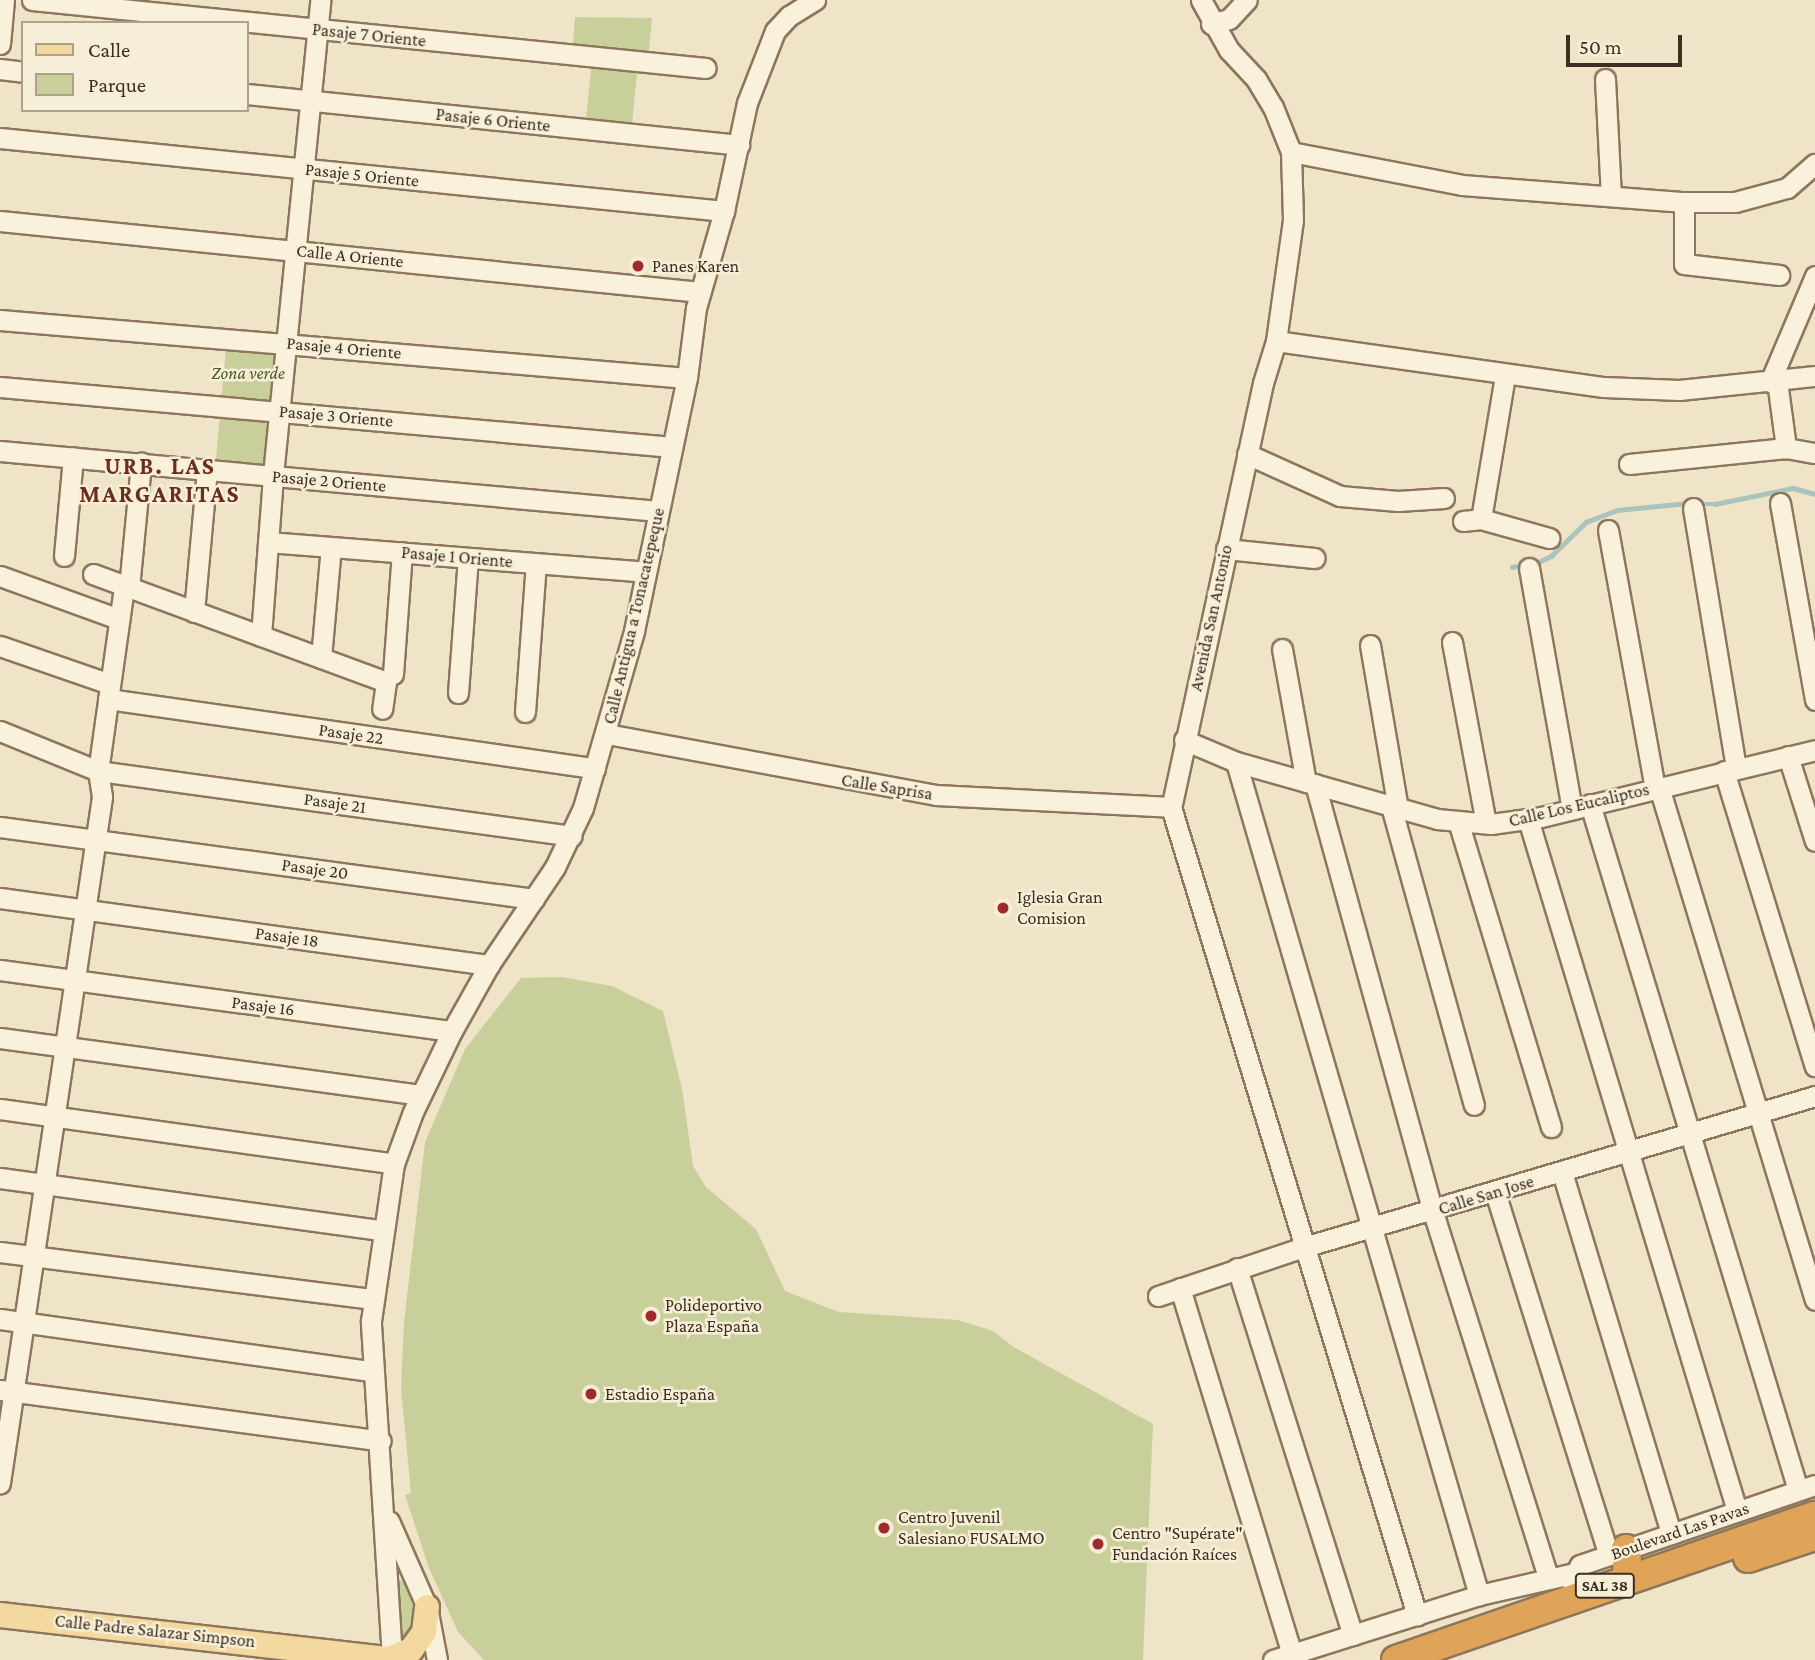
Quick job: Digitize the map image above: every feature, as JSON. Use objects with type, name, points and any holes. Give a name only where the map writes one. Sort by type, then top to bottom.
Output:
[{"type":"highway","name":"SAL 38","points":[[1396,1660],[1565,1599],[1815,1516]]},
{"type":"highway","name":"SAL 38","points":[[1436,1660],[1815,1536]]},
{"type":"highway","points":[[1617,1552],[1628,1578]]},
{"type":"main road","points":[[394,1659],[404,1656],[424,1632],[427,1607]]},
{"type":"main road","name":"Calle Padre Salazar Simpson","points":[[0,1615],[394,1659]]},
{"type":"street","points":[[0,44],[5,0]]},
{"type":"street","name":"Pasaje 7 Oriente","points":[[32,0],[232,21]]},
{"type":"street","points":[[261,636],[272,475],[320,0]]},
{"type":"street","name":"Calle Antigua a Tonacatepeque","points":[[394,1659],[381,1441],[372,1370],[373,1299],[394,1164],[420,1095],[452,1031],[489,965],[534,899],[572,836],[607,734],[646,572],[687,378],[700,292],[724,211],[738,145],[771,38],[785,19],[816,0]]},
{"type":"street","name":"Avenida San Antonio","points":[[1201,0],[1211,24],[1256,79],[1273,107],[1291,152],[1293,220],[1276,341],[1247,454],[1171,807],[1417,1615]]},
{"type":"street","points":[[1211,24],[1229,19],[1247,0]]},
{"type":"street","name":"Pasaje 7 Oriente","points":[[248,23],[706,68]]},
{"type":"street","points":[[0,69],[21,72]]},
{"type":"street","points":[[1605,79],[1611,196]]},
{"type":"street","name":"Pasaje 6 Oriente","points":[[248,94],[738,145]]},
{"type":"street","name":"Pasaje 5 Oriente","points":[[0,138],[724,211]]},
{"type":"street","points":[[1291,152],[1462,185],[1684,202],[1735,202],[1787,188],[1815,164]]},
{"type":"street","points":[[1684,202],[1684,264],[1779,275]]},
{"type":"street","name":"Calle A Oriente","points":[[0,221],[700,292]]},
{"type":"street","points":[[1786,448],[1774,381],[1815,276]]},
{"type":"street","name":"Pasaje 4 Oriente","points":[[0,320],[286,342],[687,378]]},
{"type":"street","points":[[1276,341],[1505,376],[1679,390],[1815,376]]},
{"type":"street","points":[[1505,376],[1472,520],[1549,538]]},
{"type":"street","name":"Pasaje 3 Oriente","points":[[0,387],[672,447]]},
{"type":"street","points":[[1629,464],[1786,448],[1815,453]]},
{"type":"street","name":"Pasaje 2 Oriente","points":[[0,451],[658,511]]},
{"type":"street","points":[[1247,454],[1340,496],[1398,501],[1444,498]]},
{"type":"street","points":[[64,556],[72,457]]},
{"type":"street","points":[[0,1483],[7,1391],[24,1322],[102,797],[98,771],[119,619],[126,591],[141,463]]},
{"type":"street","points":[[194,612],[206,470]]},
{"type":"street","points":[[1780,503],[1815,700]]},
{"type":"street","points":[[1693,508],[1730,769],[1815,1066]]},
{"type":"street","points":[[1608,530],[1657,787],[1815,1300]]},
{"type":"street","name":"Pasaje 1 Oriente","points":[[268,542],[646,572]]},
{"type":"street","points":[[321,658],[331,547]]},
{"type":"street","points":[[1226,549],[1315,558]]},
{"type":"street","points":[[393,674],[402,552]]},
{"type":"street","points":[[458,693],[468,558]]},
{"type":"street","points":[[525,712],[536,563]]},
{"type":"street","points":[[1529,568],[1581,807],[1807,1488]]},
{"type":"street","points":[[93,574],[126,591],[194,612],[386,682],[382,709]]},
{"type":"street","points":[[0,576],[119,619]]},
{"type":"street","points":[[1451,642],[1486,823]]},
{"type":"street","points":[[1370,645],[1394,807],[1474,1105]]},
{"type":"street","name":"Pasaje 22","points":[[0,646],[109,692],[595,768]]},
{"type":"street","points":[[1282,649],[1310,783],[1433,1212],[1548,1577]]},
{"type":"street","name":"Pasaje 21","points":[[0,730],[98,771],[572,836]]},
{"type":"street","name":"Calle Saprisa","points":[[607,734],[936,795],[1171,807]]},
{"type":"street","name":"Calle Los Eucaliptos","points":[[1184,740],[1237,762],[1394,807],[1458,821],[1486,823],[1528,819],[1815,750]]},
{"type":"street","points":[[1788,757],[1815,841]]},
{"type":"street","points":[[1237,762],[1370,1230],[1479,1595]]},
{"type":"street","points":[[1528,819],[1737,1511]]},
{"type":"street","points":[[1458,821],[1551,1127]]},
{"type":"street","name":"Pasaje 20","points":[[0,827],[534,899]]},
{"type":"street","name":"Pasaje 18","points":[[0,898],[489,965]]},
{"type":"street","name":"Pasaje 16","points":[[0,970],[452,1031]]},
{"type":"street","points":[[0,1038],[420,1095]]},
{"type":"street","name":"Calle San Jose","points":[[1158,1296],[1304,1247],[1433,1212],[1689,1132],[1815,1096]]},
{"type":"street","points":[[0,1109],[394,1164]]},
{"type":"street","points":[[1562,1172],[1671,1534]]},
{"type":"street","points":[[0,1178],[382,1230]]},
{"type":"street","points":[[1495,1192],[1617,1552]]},
{"type":"street","points":[[0,1252],[373,1299]]},
{"type":"street","points":[[1237,1268],[1353,1635]]},
{"type":"street","points":[[1180,1288],[1292,1654]]},
{"type":"street","points":[[0,1319],[372,1370]]},
{"type":"street","points":[[7,1391],[381,1441]]},
{"type":"street","name":"Boulevard Las Pavas","points":[[1273,1660],[1479,1595],[1574,1573],[1580,1565],[1807,1488]]},
{"type":"street","name":"Calle Antigua a Tonacatepeque","points":[[384,1507],[427,1607],[437,1660]]},
{"type":"street","points":[[1565,1599],[1574,1573]]},
{"type":"green space","points":[[575,17],[652,18],[648,62],[638,62],[631,134],[585,129],[592,58],[572,56]]},
{"type":"green space","name":"Zona verde","points":[[227,337],[275,341],[263,475],[215,470]]},
{"type":"green space","name":"Polideportivo Plaza España","points":[[562,977],[612,986],[663,1011],[682,1089],[693,1166],[706,1187],[756,1229],[785,1291],[839,1312],[958,1320],[993,1331],[1012,1346],[1153,1424],[1143,1660],[484,1660],[458,1632],[429,1568],[405,1495],[411,1493],[401,1389],[404,1322],[425,1142],[465,1049],[521,978]]},
{"type":"green space","points":[[1815,1495],[1815,1516],[1628,1578],[1624,1560]]},
{"type":"green space","points":[[400,1580],[412,1589],[421,1615],[403,1645],[395,1582]]},
{"type":"waterway","points":[[1696,504],[1715,504],[1793,488],[1815,494]]},
{"type":"waterway","points":[[1534,564],[1551,556],[1586,522],[1617,510],[1688,503]]},
{"type":"waterway","points":[[1512,567],[1525,565]]},
{"type":"place","name":"Panes Karen","points":[[638,266]]},
{"type":"place","name":"Iglesia Gran Comision","points":[[1003,908]]},
{"type":"place","name":"Polideportivo Plaza España","points":[[651,1316]]},
{"type":"place","name":"Estadio España","points":[[591,1394]]},
{"type":"place","name":"Centro Juvenil Salesiano FUSALMO","points":[[884,1528]]},
{"type":"place","name":"Centro \"Supérate\" Fundación Raíces","points":[[1098,1544]]},
{"type":"district","name":"URB. LAS MARGARITAS","points":[[160,480]]}]
